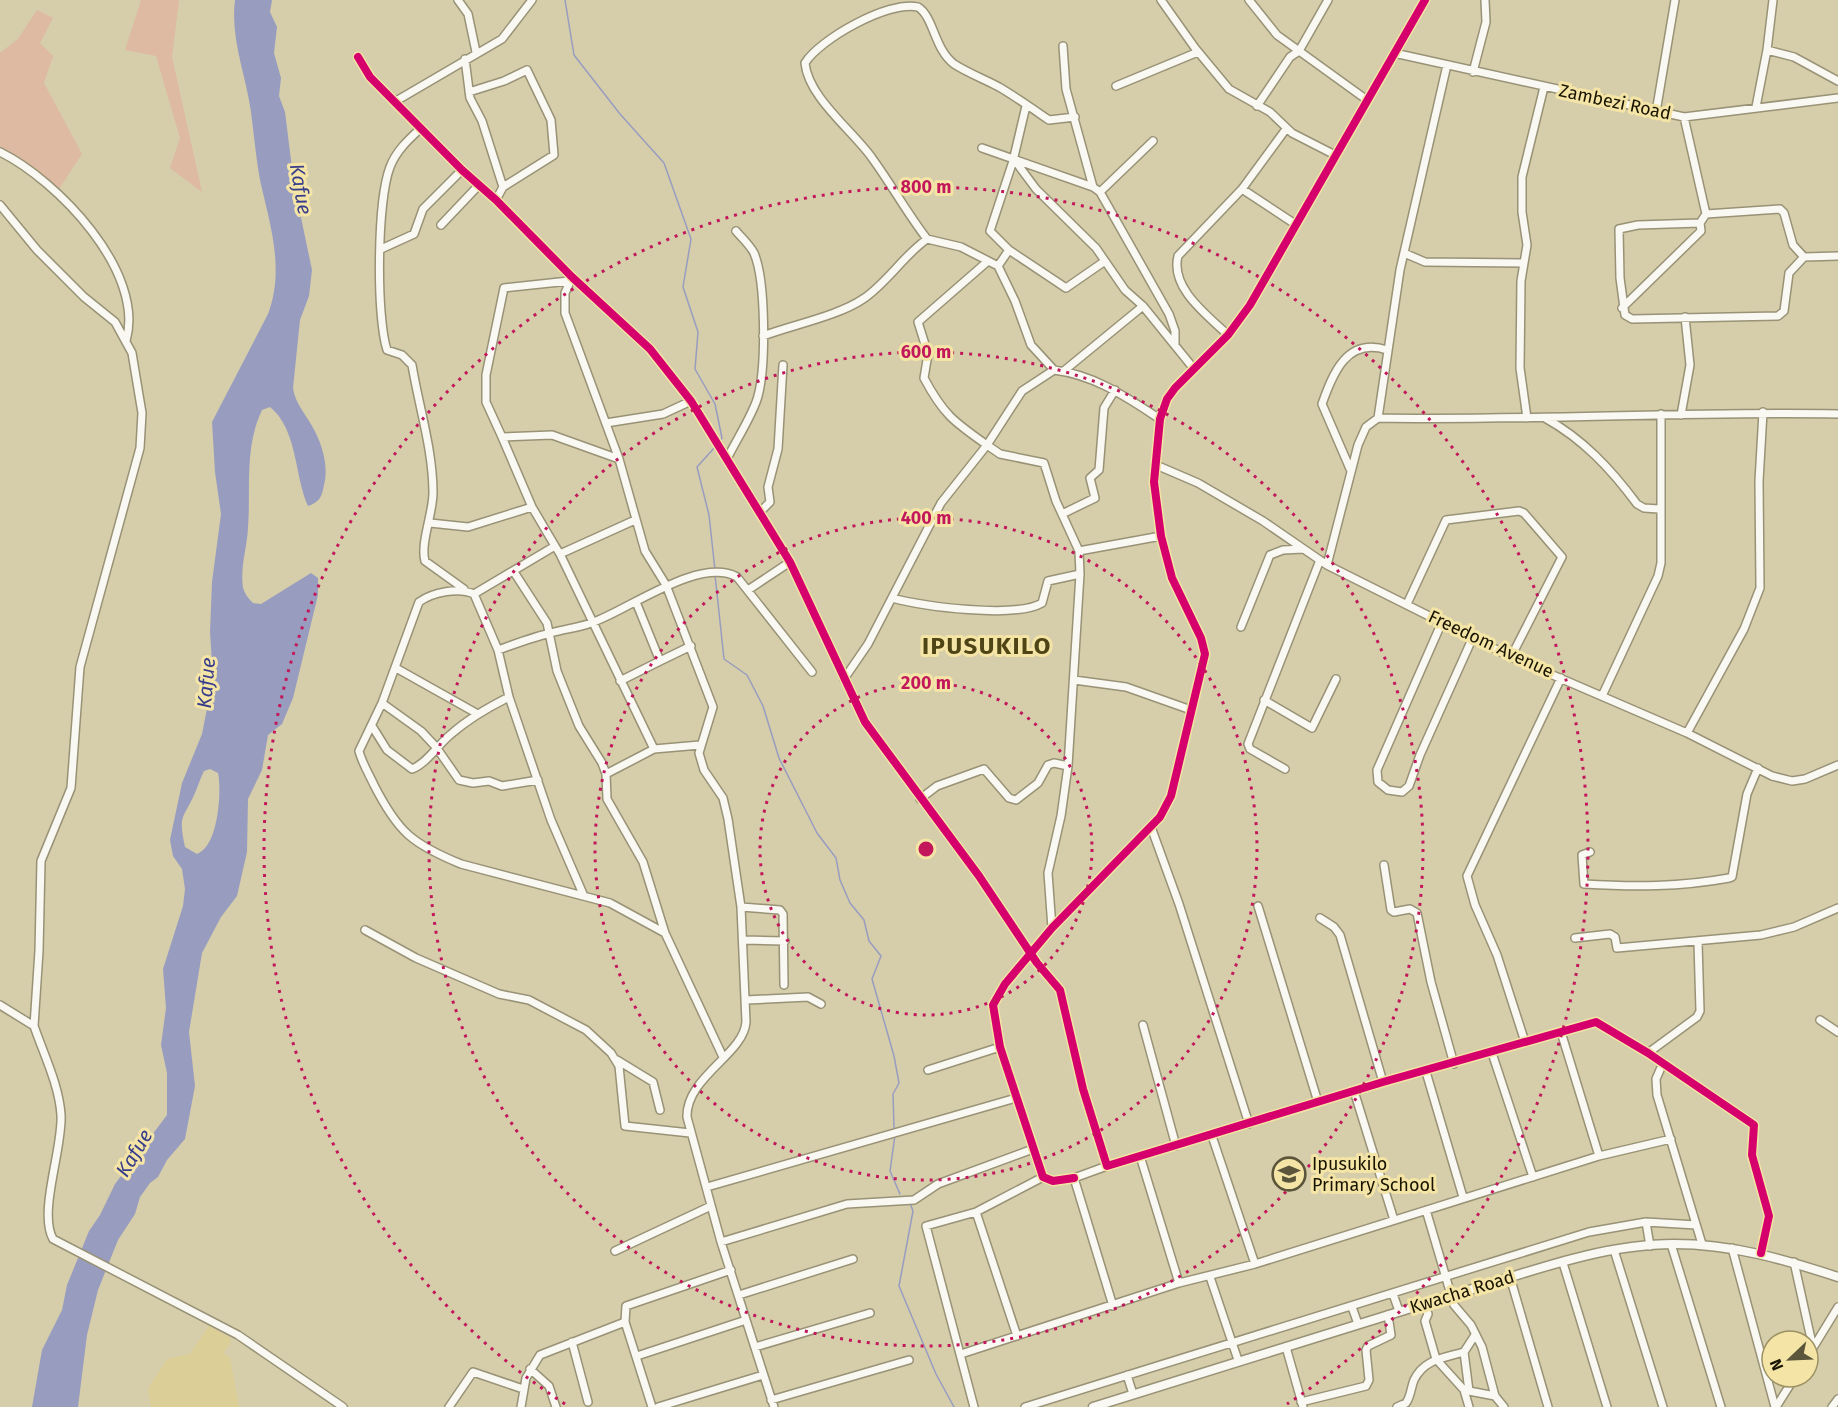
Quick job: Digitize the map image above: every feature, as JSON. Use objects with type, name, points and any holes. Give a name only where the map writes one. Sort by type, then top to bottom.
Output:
[{"type":"main road","name":"Kwacha Road","points":[[1093,1407],[1510,1277],[1614,1250],[1671,1244],[1702,1244],[1761,1253],[1838,1277]]},
{"type":"street","points":[[458,0],[468,14],[476,52]]},
{"type":"street","points":[[396,101],[476,52],[502,39],[532,0]]},
{"type":"street","points":[[1161,0],[1224,84],[1276,116],[1286,129],[1335,155]]},
{"type":"street","points":[[1249,0],[1276,35],[1367,100]]},
{"type":"street","points":[[1257,106],[1290,57],[1299,51],[1328,0]]},
{"type":"street","points":[[1425,0],[1250,305],[1228,335],[1167,399],[1160,419],[1154,482],[1161,536],[1172,578],[1201,638],[1205,654],[1171,796],[1167,806],[1151,826],[1052,927],[1005,984],[993,1005],[999,1047],[1043,1177],[1053,1181],[1074,1178],[1140,1155],[1212,1136],[1383,1082],[1454,1064],[1588,1023],[1603,1024],[1750,1120],[1754,1125],[1752,1155],[1769,1215],[1761,1253]]},
{"type":"street","points":[[1473,72],[1485,22],[1485,0]]},
{"type":"street","points":[[1656,112],[1675,0]]},
{"type":"street","points":[[1756,107],[1767,50],[1773,0]]},
{"type":"street","points":[[1054,370],[1031,345],[1015,301],[998,266],[961,247],[927,239],[871,156],[836,117],[812,82],[805,66],[807,60],[826,41],[871,10],[883,4],[906,3],[921,10],[945,57],[1052,121],[1075,117]]},
{"type":"street","points":[[1063,46],[1066,89],[1093,187]]},
{"type":"street","points":[[1767,50],[1794,57],[1838,81]]},
{"type":"street","points":[[1116,86],[1198,52]]},
{"type":"street","name":"Zambezi Road","points":[[1394,53],[1684,117],[1838,98]]},
{"type":"street","points":[[358,57],[370,77],[462,170],[496,200],[571,279],[650,349],[691,401],[741,486],[760,512],[790,562],[865,722],[979,876],[1030,952],[1056,983],[1062,996],[1083,1089],[1107,1166]]},
{"type":"street","points":[[465,59],[469,92],[482,121],[503,187]]},
{"type":"street","points":[[1285,770],[1247,747],[1264,700],[1324,563],[1362,435],[1378,418],[1404,253],[1447,65]]},
{"type":"street","points":[[469,92],[504,81],[527,70],[540,102],[550,117],[554,155],[503,187],[496,200]]},
{"type":"street","points":[[1527,418],[1520,368],[1523,263],[1527,242],[1522,212],[1523,169],[1544,87]]},
{"type":"street","points":[[1026,105],[1014,161],[990,228],[993,235],[1009,250],[1066,288],[1105,261]]},
{"type":"street","points":[[1622,308],[1701,231],[1700,223],[1706,214],[1684,117]]},
{"type":"street","points":[[421,128],[399,150],[390,167],[386,183],[381,249],[386,346],[387,350],[402,355],[412,365],[432,469],[430,524],[423,552],[425,561],[474,594],[498,650],[508,697],[551,820],[584,894]]},
{"type":"street","points":[[1228,335],[1191,299],[1182,282],[1177,260],[1187,245],[1242,189],[1286,129]]},
{"type":"street","points":[[1100,192],[1153,141]]},
{"type":"street","points":[[982,148],[1093,187],[1100,192],[1169,314],[1175,331],[1175,345]]},
{"type":"street","points":[[0,152],[23,163],[57,192],[116,269],[130,314],[126,341]]},
{"type":"street","points":[[1014,161],[1036,189],[1088,239],[1125,290],[1143,306],[1194,369]]},
{"type":"street","points":[[381,249],[414,234],[423,209],[462,170]]},
{"type":"street","points":[[441,225],[478,186]]},
{"type":"street","points":[[1242,189],[1295,224]]},
{"type":"street","points":[[0,205],[36,250],[84,297],[115,322],[132,353],[138,384],[142,436],[106,579],[80,667],[71,788],[41,861],[39,951],[34,1026],[54,1084],[61,1115],[48,1220],[50,1234],[58,1244],[238,1335],[344,1407]]},
{"type":"street","points":[[1706,214],[1780,209],[1784,213],[1793,245],[1804,256],[1838,256]]},
{"type":"street","points":[[1700,223],[1638,225],[1619,229],[1622,308],[1625,315],[1632,319],[1778,316],[1784,311],[1789,273],[1804,256]]},
{"type":"street","points":[[727,459],[759,395],[763,336],[763,295],[755,258],[750,247],[736,231]]},
{"type":"street","points":[[763,336],[838,311],[863,299],[912,249],[927,239]]},
{"type":"street","points":[[998,266],[1009,250]]},
{"type":"street","points":[[1404,253],[1425,262],[1523,263]]},
{"type":"street","points":[[988,261],[918,322],[928,354],[924,378],[946,414],[1000,454],[1044,463],[1062,514],[1079,551],[1080,574],[1068,766],[1061,816],[1048,866],[1052,927]]},
{"type":"street","points":[[571,279],[565,293],[565,313],[619,459],[645,551],[666,585],[713,707],[700,745],[701,764],[717,787],[726,808],[744,940],[746,1029],[689,1100],[687,1117],[721,1242],[772,1403],[909,1360]]},
{"type":"street","points":[[571,279],[504,288],[486,375],[486,402],[532,507],[560,554],[654,750]]},
{"type":"street","points":[[1065,370],[1143,306]]},
{"type":"street","points":[[1682,415],[1690,365],[1685,317]]},
{"type":"street","points":[[1351,471],[1322,404],[1331,379],[1349,355],[1370,346],[1387,350]]},
{"type":"street","points":[[760,512],[770,502],[768,488],[778,449],[783,365]]},
{"type":"street","points":[[844,679],[853,669],[941,503],[987,445],[1022,392],[1054,370],[1065,370],[1115,390],[1160,419]]},
{"type":"street","points":[[1062,514],[1095,498],[1090,478],[1099,470],[1104,408],[1115,390]]},
{"type":"street","points":[[606,423],[663,414],[691,401]]},
{"type":"street","points":[[1378,418],[1527,418],[1763,412],[1838,414]]},
{"type":"street","points":[[1687,733],[1744,629],[1760,588],[1759,481],[1763,412]]},
{"type":"street","points":[[1602,696],[1658,576],[1661,563],[1660,414]]},
{"type":"street","points":[[1543,417],[1563,428],[1573,439],[1600,458],[1637,504],[1648,509],[1659,509]]},
{"type":"street","points":[[502,437],[552,435],[619,459]]},
{"type":"street","name":"Freedom Avenue","points":[[1156,465],[1198,483],[1263,521],[1324,563],[1511,657],[1687,733],[1772,776],[1792,781],[1805,779],[1838,765]]},
{"type":"street","points":[[430,524],[468,527],[532,507]]},
{"type":"street","points":[[1407,604],[1446,520],[1519,511],[1524,513],[1562,557],[1511,657]]},
{"type":"street","points":[[560,554],[635,520]]},
{"type":"street","points":[[1079,551],[1161,536]]},
{"type":"street","points":[[474,594],[555,546]]},
{"type":"street","points":[[1241,627],[1270,555],[1283,550],[1303,549]]},
{"type":"street","points":[[748,590],[790,562]]},
{"type":"street","points":[[514,572],[542,613],[557,670],[579,726],[597,753],[606,774],[607,799],[643,862],[665,933],[723,1057]]},
{"type":"street","points":[[498,650],[549,633],[592,623],[666,585],[689,577],[725,573],[737,577],[812,672]]},
{"type":"street","points":[[892,598],[933,607],[1019,609],[1042,603],[1048,581],[1080,574]]},
{"type":"street","points":[[464,589],[430,596],[419,603],[382,703],[372,726],[360,744],[360,757],[389,815],[407,836],[441,856],[461,864],[584,894],[610,903],[665,933]]},
{"type":"street","points":[[636,602],[660,661]]},
{"type":"street","points":[[1442,622],[1377,770],[1378,782],[1388,789],[1402,792],[1409,786],[1420,755],[1473,637]]},
{"type":"street","points":[[620,681],[691,646]]},
{"type":"street","points":[[396,668],[476,713]]},
{"type":"street","points":[[1525,1042],[1497,955],[1474,905],[1467,876],[1561,678]]},
{"type":"street","points":[[1264,700],[1312,728],[1335,679]]},
{"type":"street","points":[[1074,680],[1126,687],[1191,710]]},
{"type":"street","points":[[372,726],[387,750],[409,769],[418,766],[436,747],[476,713],[508,697]]},
{"type":"street","points":[[382,703],[410,722],[436,747],[455,775],[464,782],[489,781],[502,786],[538,780]]},
{"type":"street","points":[[606,774],[654,750],[700,745]]},
{"type":"street","points":[[920,799],[937,786],[984,769],[1009,798],[1016,800],[1038,783],[1048,765],[1054,763],[1068,766]]},
{"type":"street","points":[[1590,852],[1582,855],[1584,884],[1640,888],[1691,885],[1730,878],[1748,794],[1758,768]]},
{"type":"street","points":[[1151,826],[1179,904],[1249,1124]]},
{"type":"street","points":[[1384,865],[1391,910],[1394,912],[1410,909],[1417,913],[1431,982],[1454,1064]]},
{"type":"street","points":[[1258,906],[1318,1102]]},
{"type":"street","points":[[741,907],[780,910],[784,921],[784,985]]},
{"type":"street","points":[[1575,938],[1614,935],[1617,948],[1761,935],[1794,927],[1838,908]]},
{"type":"street","points":[[1320,918],[1334,927],[1340,935],[1383,1082]]},
{"type":"street","points":[[365,930],[405,953],[453,975],[499,994],[529,1000],[586,1030],[616,1060],[653,1082],[660,1110]]},
{"type":"street","points":[[744,940],[785,941]]},
{"type":"street","points":[[1648,1053],[1695,1020],[1700,1011],[1698,942]]},
{"type":"street","points":[[746,1000],[808,997],[821,1004]]},
{"type":"street","points":[[0,1005],[34,1026]]},
{"type":"street","points":[[1820,1020],[1838,1032]]},
{"type":"street","points":[[1143,1025],[1176,1146]]},
{"type":"street","points":[[1561,1032],[1599,1156]]},
{"type":"street","points":[[928,1070],[999,1047]]},
{"type":"street","points":[[1492,1053],[1533,1177]]},
{"type":"street","points":[[616,1060],[625,1126],[690,1133]]},
{"type":"street","points":[[1663,1063],[1655,1086],[1702,1244]]},
{"type":"street","points":[[1426,1072],[1463,1197]]},
{"type":"street","points":[[1354,1091],[1394,1220]]},
{"type":"street","points":[[707,1187],[1016,1098]]},
{"type":"street","points":[[1212,1136],[1255,1264]]},
{"type":"street","points":[[961,1354],[1179,1283],[1255,1264],[1463,1197],[1599,1156],[1671,1139]]},
{"type":"street","points":[[721,1242],[847,1204],[914,1200],[938,1184],[1033,1149]]},
{"type":"street","points":[[1140,1155],[1179,1283]]},
{"type":"street","points":[[974,1407],[925,1228],[976,1212],[1043,1177]]},
{"type":"street","points":[[1074,1178],[1113,1306]]},
{"type":"street","points":[[615,1251],[711,1206]]},
{"type":"street","points":[[1426,1210],[1451,1296],[1487,1360],[1495,1396],[1504,1407]]},
{"type":"street","points":[[976,1212],[1017,1336]]},
{"type":"street","points":[[1025,1407],[1589,1232],[1646,1222],[1696,1225]]},
{"type":"street","points":[[1646,1222],[1650,1246]]},
{"type":"street","points":[[1671,1244],[1721,1407]]},
{"type":"street","points":[[1732,1248],[1775,1407]]},
{"type":"street","points":[[1614,1250],[1663,1407]]},
{"type":"street","points":[[739,1295],[853,1259]]},
{"type":"street","points":[[1794,1262],[1809,1329]]},
{"type":"street","points":[[1563,1263],[1607,1407]]},
{"type":"street","points":[[652,1407],[625,1322],[624,1310],[630,1303],[731,1270]]},
{"type":"street","points":[[1210,1277],[1238,1360]]},
{"type":"street","points":[[1510,1277],[1548,1407]]},
{"type":"street","points":[[1393,1294],[1399,1311]]},
{"type":"street","points":[[1424,1303],[1428,1314],[1425,1321],[1436,1359],[1466,1390],[1495,1396]]},
{"type":"street","points":[[1352,1307],[1358,1324]]},
{"type":"street","points":[[1820,1337],[1838,1307]]},
{"type":"street","points":[[755,1347],[870,1313]]},
{"type":"street","points":[[1286,1347],[1302,1404],[1366,1386],[1369,1380],[1366,1350],[1391,1335],[1388,1315]]},
{"type":"street","points":[[637,1356],[746,1320]]},
{"type":"street","points":[[520,1407],[530,1369],[540,1355],[625,1322]]},
{"type":"street","points":[[1469,1407],[1464,1352],[1475,1335]]},
{"type":"street","points":[[572,1342],[588,1402]]},
{"type":"street","points":[[1397,1407],[1409,1399],[1418,1372],[1436,1359],[1464,1352]]},
{"type":"street","points":[[530,1369],[549,1386],[556,1407]]},
{"type":"street","points":[[449,1407],[473,1372],[523,1389]]},
{"type":"street","points":[[658,1407],[763,1375]]},
{"type":"street","points":[[1127,1376],[1134,1394]]},
{"type":"street","points":[[1775,1407],[1787,1389]]},
{"type":"street","points":[[1832,1407],[1838,1399]]},
{"type":"shaded area","points":[[141,0],[179,0],[172,57],[202,192],[170,168],[180,138],[156,56],[125,50]]},
{"type":"shaded area","points":[[37,10],[53,18],[40,43],[53,56],[44,83],[82,154],[57,192],[0,152],[0,53],[18,39]]},
{"type":"shaded area","points":[[209,1326],[229,1337],[231,1342],[223,1353],[230,1358],[239,1407],[151,1407],[148,1389],[167,1359],[190,1354]]},
{"type":"water","points":[[235,0],[272,0],[270,12],[277,27],[274,53],[281,78],[279,96],[285,112],[294,184],[312,270],[309,296],[300,320],[293,388],[298,403],[319,440],[326,470],[321,495],[315,503],[308,506],[286,428],[270,407],[262,410],[256,424],[250,453],[248,528],[243,565],[243,588],[253,603],[261,604],[311,573],[318,578],[318,595],[293,698],[282,724],[268,735],[262,770],[248,799],[247,852],[237,896],[221,917],[202,953],[189,1032],[195,1086],[185,1139],[167,1160],[158,1177],[150,1183],[140,1197],[135,1214],[118,1240],[98,1290],[87,1335],[78,1407],[32,1407],[42,1350],[62,1310],[67,1285],[89,1231],[100,1215],[115,1184],[167,1115],[167,1073],[161,1045],[166,1008],[163,969],[183,906],[185,889],[182,869],[173,856],[170,840],[182,783],[202,734],[213,678],[210,632],[212,582],[221,514],[215,472],[212,422],[268,314],[273,297],[276,264],[260,180],[249,98],[237,43]],"holes":[[[210,769],[218,773],[219,805],[214,830],[210,841],[197,854],[185,847],[183,818],[204,771]]]},
{"type":"waterway","points":[[565,0],[574,55],[620,114],[664,163],[691,239],[683,287],[698,332],[695,369],[715,404],[722,438],[719,442]]},
{"type":"waterway","points":[[715,447],[697,467],[709,515],[715,570]]},
{"type":"waterway","points":[[715,575],[724,659],[747,675],[763,706],[779,758],[817,833],[836,858],[840,880],[850,903],[864,920],[869,941],[881,956],[872,979],[894,1056],[899,1083],[893,1094],[894,1128]]},
{"type":"waterway","points":[[895,1135],[890,1171],[900,1194]]},
{"type":"waterway","points":[[910,1203],[913,1211],[899,1286],[936,1374],[954,1407]]},
{"type":"cycle path","points":[[1074,1178],[1053,1181],[1043,1177],[1000,1047],[993,1005],[1005,984],[1052,928],[1160,817],[1171,796],[1205,654],[1201,638],[1172,578],[1161,536],[1154,482],[1160,419],[1167,399],[1175,388],[1228,335],[1250,305],[1425,0]]},
{"type":"cycle path","points":[[358,57],[370,77],[462,170],[650,349],[691,401],[790,562],[865,722],[979,876],[1037,963],[1060,990],[1083,1089],[1107,1166],[1383,1082],[1596,1022],[1648,1053],[1754,1125],[1752,1155],[1769,1216],[1761,1253]]},
{"type":"place","name":"Ipusukilo Primary School","points":[[1289,1174]]},
{"type":"district","name":"IPUSUKILO","points":[[987,646]]},
{"type":"water label","name":"Kafue","points":[[301,189]]},
{"type":"water label","name":"Kafue","points":[[206,683]]},
{"type":"water label","name":"Kafue","points":[[134,1153]]}]
